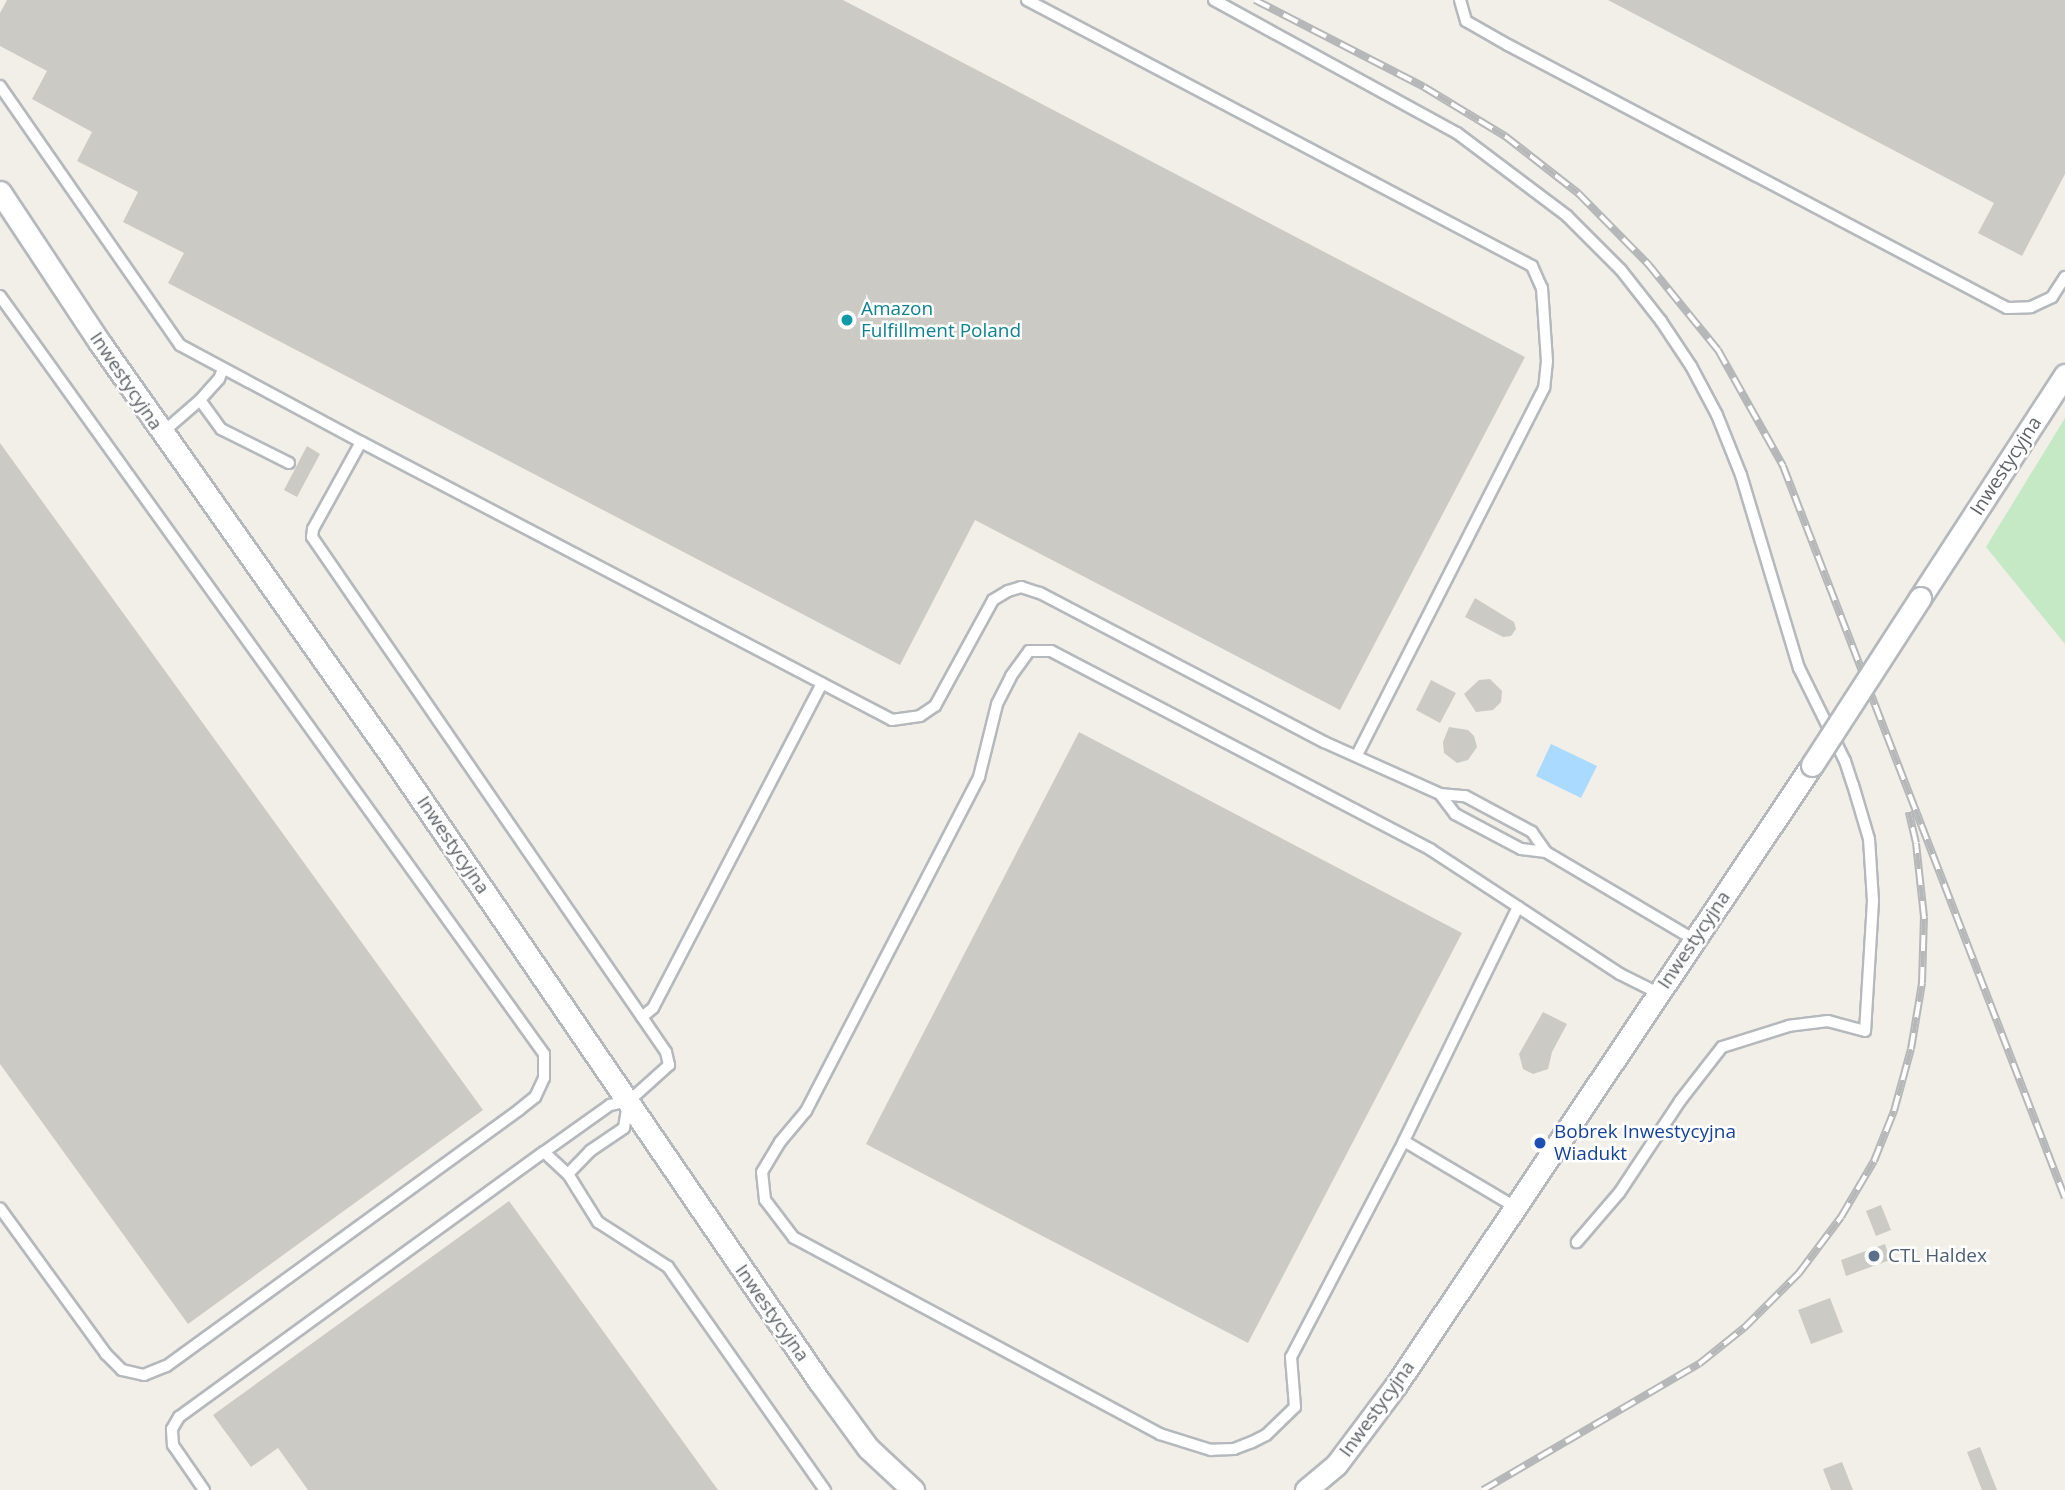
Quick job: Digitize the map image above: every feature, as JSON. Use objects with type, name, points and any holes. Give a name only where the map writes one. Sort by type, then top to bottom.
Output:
[{"type":"street","name":"Inwestycyjna","points":[[0,192],[162,433],[387,748],[819,1381],[868,1448],[913,1490]]},
{"type":"street","name":"Inwestycyjna","points":[[1306,1490],[1336,1465],[1389,1394],[1812,765],[2065,375]]},
{"type":"lane","points":[[1027,0],[1532,266],[1542,288],[1548,361],[1544,388],[1357,755]]},
{"type":"lane","points":[[1214,0],[1457,133],[1567,216],[1620,270],[1669,332],[1717,415],[1741,475],[1799,668],[1845,761],[1869,839],[1873,901],[1865,1031],[1828,1021],[1789,1026],[1722,1047],[1680,1101],[1619,1193],[1577,1242]]},
{"type":"lane","points":[[1460,0],[1466,20],[1508,45],[2007,308],[2031,307],[2052,297],[2065,277]]},
{"type":"lane","points":[[0,86],[180,345],[892,720],[920,716],[935,706],[993,600],[1021,587],[1040,593],[1324,742],[1440,794],[1465,796],[1532,832],[1546,852]]},
{"type":"lane","points":[[0,296],[544,1054],[544,1078],[535,1097],[519,1110],[166,1366],[144,1375],[122,1370],[106,1354],[0,1208]]},
{"type":"lane","points":[[162,433],[200,400],[219,379],[223,369]]},
{"type":"lane","points":[[200,400],[221,429],[289,463]]},
{"type":"lane","points":[[204,1490],[173,1445],[172,1429],[179,1416],[610,1105],[629,1101],[669,1065],[666,1052],[312,537],[313,529],[360,442]]},
{"type":"lane","points":[[1518,907],[1404,1141],[1291,1357],[1295,1407],[1266,1435],[1234,1448],[1211,1450],[1160,1434],[794,1238],[765,1200],[762,1172],[780,1143],[806,1111],[979,777],[998,704],[1011,676],[1029,652],[1051,651],[1431,850],[1518,907],[1620,974],[1658,993]]},
{"type":"lane","points":[[642,1017],[653,1008],[822,683]]},
{"type":"lane","points":[[1440,794],[1455,814],[1521,849],[1546,852],[1695,940]]},
{"type":"lane","points":[[568,1174],[590,1151],[624,1128],[629,1101]]},
{"type":"lane","points":[[1404,1141],[1515,1207]]},
{"type":"lane","points":[[544,1152],[568,1174],[598,1222],[668,1267],[825,1490]]},
{"type":"green space","points":[[2065,418],[2065,644],[1986,547]]},
{"type":"water","points":[[1551,744],[1597,766],[1581,798],[1536,776]]},
{"type":"building","name":"Amazon Fulfillment Poland","points":[[7,0],[843,0],[1525,357],[1340,710],[975,520],[900,665],[168,283],[184,253],[123,222],[138,192],[77,161],[92,132],[32,99],[47,71],[0,46],[0,13]]},
{"type":"building","points":[[1608,0],[2065,0],[2065,174],[2022,256],[1978,233],[1994,203]]},
{"type":"building","points":[[0,443],[483,1110],[188,1324],[0,1064]]},
{"type":"building","points":[[307,446],[320,454],[297,497],[284,490]]},
{"type":"building","points":[[1475,598],[1514,622],[1516,629],[1511,636],[1503,637],[1465,617]]},
{"type":"building","points":[[1490,679],[1502,691],[1501,702],[1493,710],[1476,712],[1464,694],[1479,680]]},
{"type":"building","points":[[1431,680],[1456,693],[1440,723],[1416,710]]},
{"type":"building","points":[[1449,727],[1468,730],[1474,736],[1477,747],[1468,760],[1457,763],[1444,753],[1443,742]]},
{"type":"building","points":[[1079,732],[1462,933],[1248,1343],[866,1144]]},
{"type":"building","points":[[1543,1012],[1567,1024],[1552,1052],[1548,1069],[1533,1074],[1523,1069],[1519,1054]]},
{"type":"building","points":[[509,1201],[718,1490],[308,1490],[278,1448],[251,1467],[213,1415]]},
{"type":"building","points":[[1881,1205],[1891,1230],[1876,1236],[1866,1211]]},
{"type":"building","points":[[1885,1244],[1890,1260],[1846,1276],[1841,1260]]},
{"type":"building","points":[[1830,1298],[1843,1332],[1811,1344],[1798,1310]]},
{"type":"building","points":[[1980,1447],[1997,1490],[1982,1490],[1967,1452]]},
{"type":"building","points":[[1842,1462],[1853,1490],[1831,1490],[1823,1469]]},
{"type":"railway","points":[[1255,0],[1424,87],[1505,136],[1578,193],[1648,264],[1718,350],[1783,466],[2065,1198]]},
{"type":"railway","points":[[1483,1490],[1699,1364],[1744,1328],[1799,1273],[1841,1217],[1874,1161],[1894,1111],[1911,1049],[1922,983],[1924,917],[1916,843],[1909,812]]},
{"type":"place","name":"Amazon Fulfillment Poland","points":[[847,320]]},
{"type":"place","name":"Bobrek Inwestycyjna Wiadukt","points":[[1540,1143]]},
{"type":"place","name":"CTL Haldex","points":[[1874,1256]]}]
